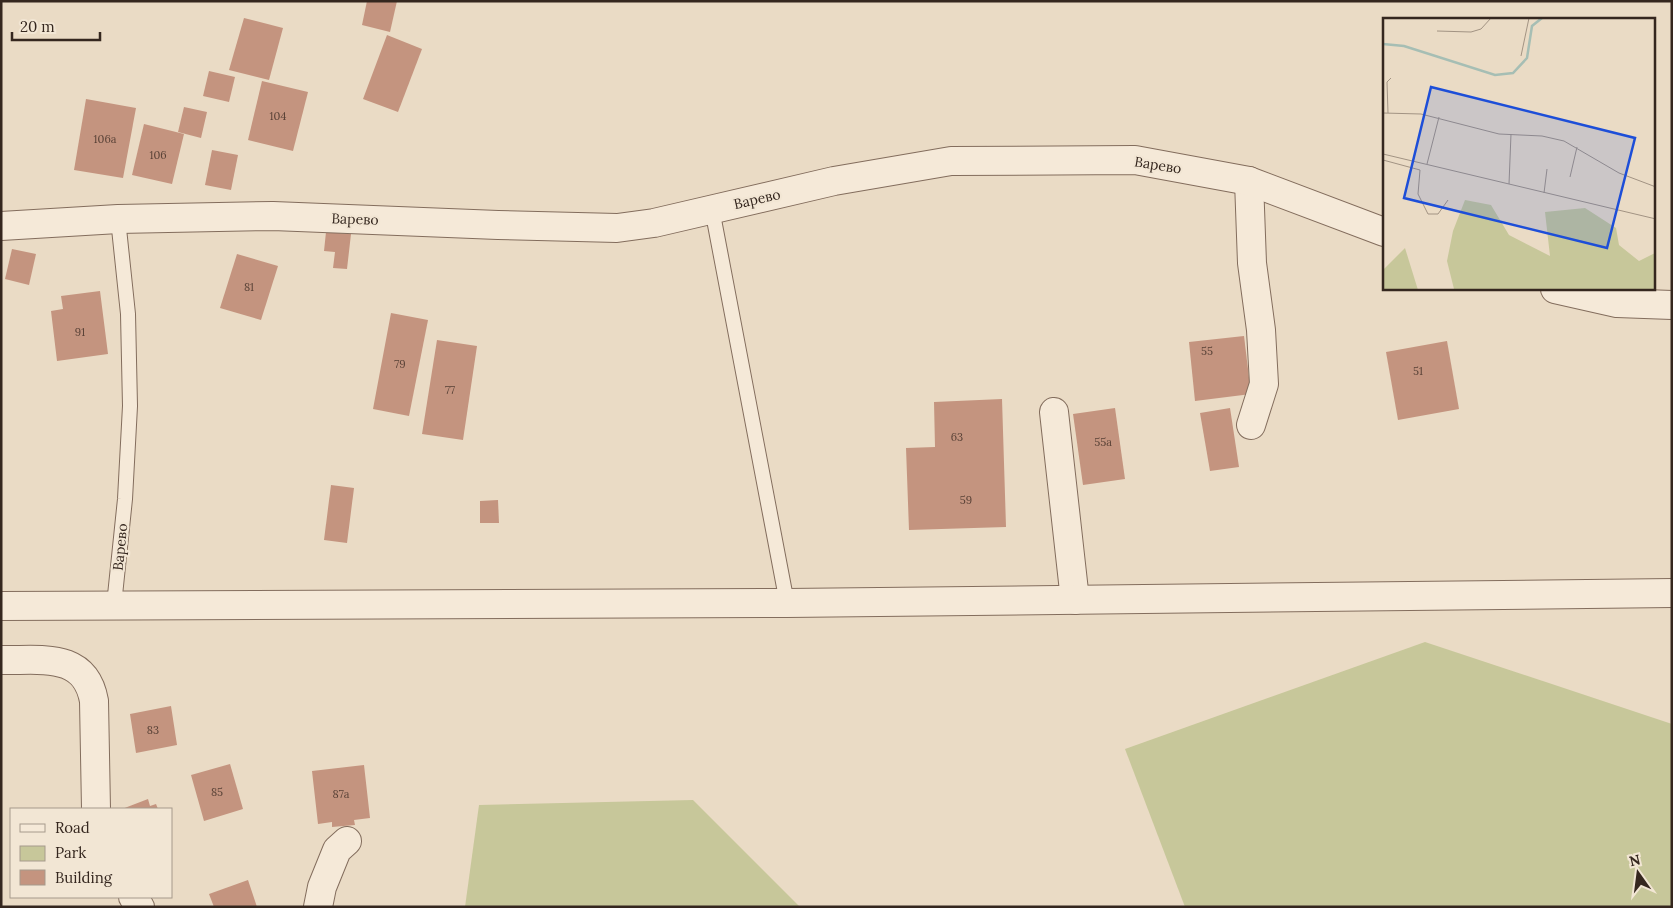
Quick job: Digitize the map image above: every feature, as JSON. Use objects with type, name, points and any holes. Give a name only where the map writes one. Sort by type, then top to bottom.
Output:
[{"type":"street","name":"Варево","points":[[1,226],[118,219],[273,216],[498,226],[617,228],[654,223],[834,182],[951,161],[1135,160],[1248,181],[1383,232]]},
{"type":"street","points":[[1248,181],[1252,263],[1261,330],[1264,384],[1251,425]]},
{"type":"street","points":[[1560,290],[1618,303],[1672,305]]},
{"type":"street","points":[[1054,412],[1075,600]]},
{"type":"street","points":[[1,606],[787,603],[1672,593]]},
{"type":"street","points":[[1,660],[63,662],[72,666],[87,680],[92,690],[94,701],[96,808]]},
{"type":"street","points":[[318,907],[322,887],[337,850],[347,841]]},
{"type":"lane","points":[[712,209],[787,603]]},
{"type":"lane","name":"Варево","points":[[114,605],[125,499],[130,406],[128,314],[118,219]]},
{"type":"green space","points":[[1425,642],[1672,724],[1672,907],[1185,907],[1125,749]]},
{"type":"green space","points":[[693,800],[800,907],[465,907],[479,805]]},
{"type":"building","points":[[367,1],[397,1],[390,32],[362,25]]},
{"type":"building","points":[[244,18],[283,28],[269,80],[229,70]]},
{"type":"building","points":[[387,35],[422,49],[398,112],[363,99]]},
{"type":"building","points":[[209,71],[235,77],[229,102],[203,96]]},
{"type":"building","points":[[262,81],[308,92],[293,151],[248,140]]},
{"type":"building","points":[[86,99],[136,108],[123,178],[74,170]]},
{"type":"building","points":[[184,107],[207,112],[201,138],[178,132]]},
{"type":"building","points":[[144,124],[184,134],[172,184],[132,175]]},
{"type":"building","points":[[212,150],[238,155],[231,190],[205,185]]},
{"type":"building","points":[[326,232],[351,234],[347,269],[333,268],[335,252],[324,251]]},
{"type":"building","points":[[12,249],[36,254],[29,285],[5,279]]},
{"type":"building","points":[[237,254],[278,266],[261,320],[220,308]]},
{"type":"building","points":[[100,291],[108,354],[57,361],[51,311],[63,309],[61,296]]},
{"type":"building","points":[[391,313],[428,320],[409,416],[373,409]]},
{"type":"building","points":[[1244,336],[1251,394],[1195,401],[1189,342]]},
{"type":"building","points":[[437,340],[477,346],[463,440],[422,434]]},
{"type":"building","points":[[1447,341],[1459,409],[1398,420],[1386,352]]},
{"type":"building","points":[[1002,399],[1006,527],[909,530],[906,448],[935,447],[934,402]]},
{"type":"building","points":[[1115,408],[1125,479],[1083,485],[1073,414]]},
{"type":"building","points":[[1230,408],[1239,467],[1210,471],[1200,413]]},
{"type":"building","points":[[331,485],[354,488],[347,543],[324,540]]},
{"type":"building","points":[[498,500],[499,523],[480,523],[480,501]]},
{"type":"building","points":[[171,706],[177,745],[136,753],[130,714]]},
{"type":"building","points":[[230,764],[243,809],[204,821],[191,775]]},
{"type":"building","points":[[364,765],[370,818],[354,820],[355,825],[332,827],[332,822],[318,824],[312,771]]},
{"type":"building","points":[[148,799],[150,806],[156,804],[158,808],[125,808]]},
{"type":"building","points":[[248,880],[257,907],[214,907],[209,894]]}]
